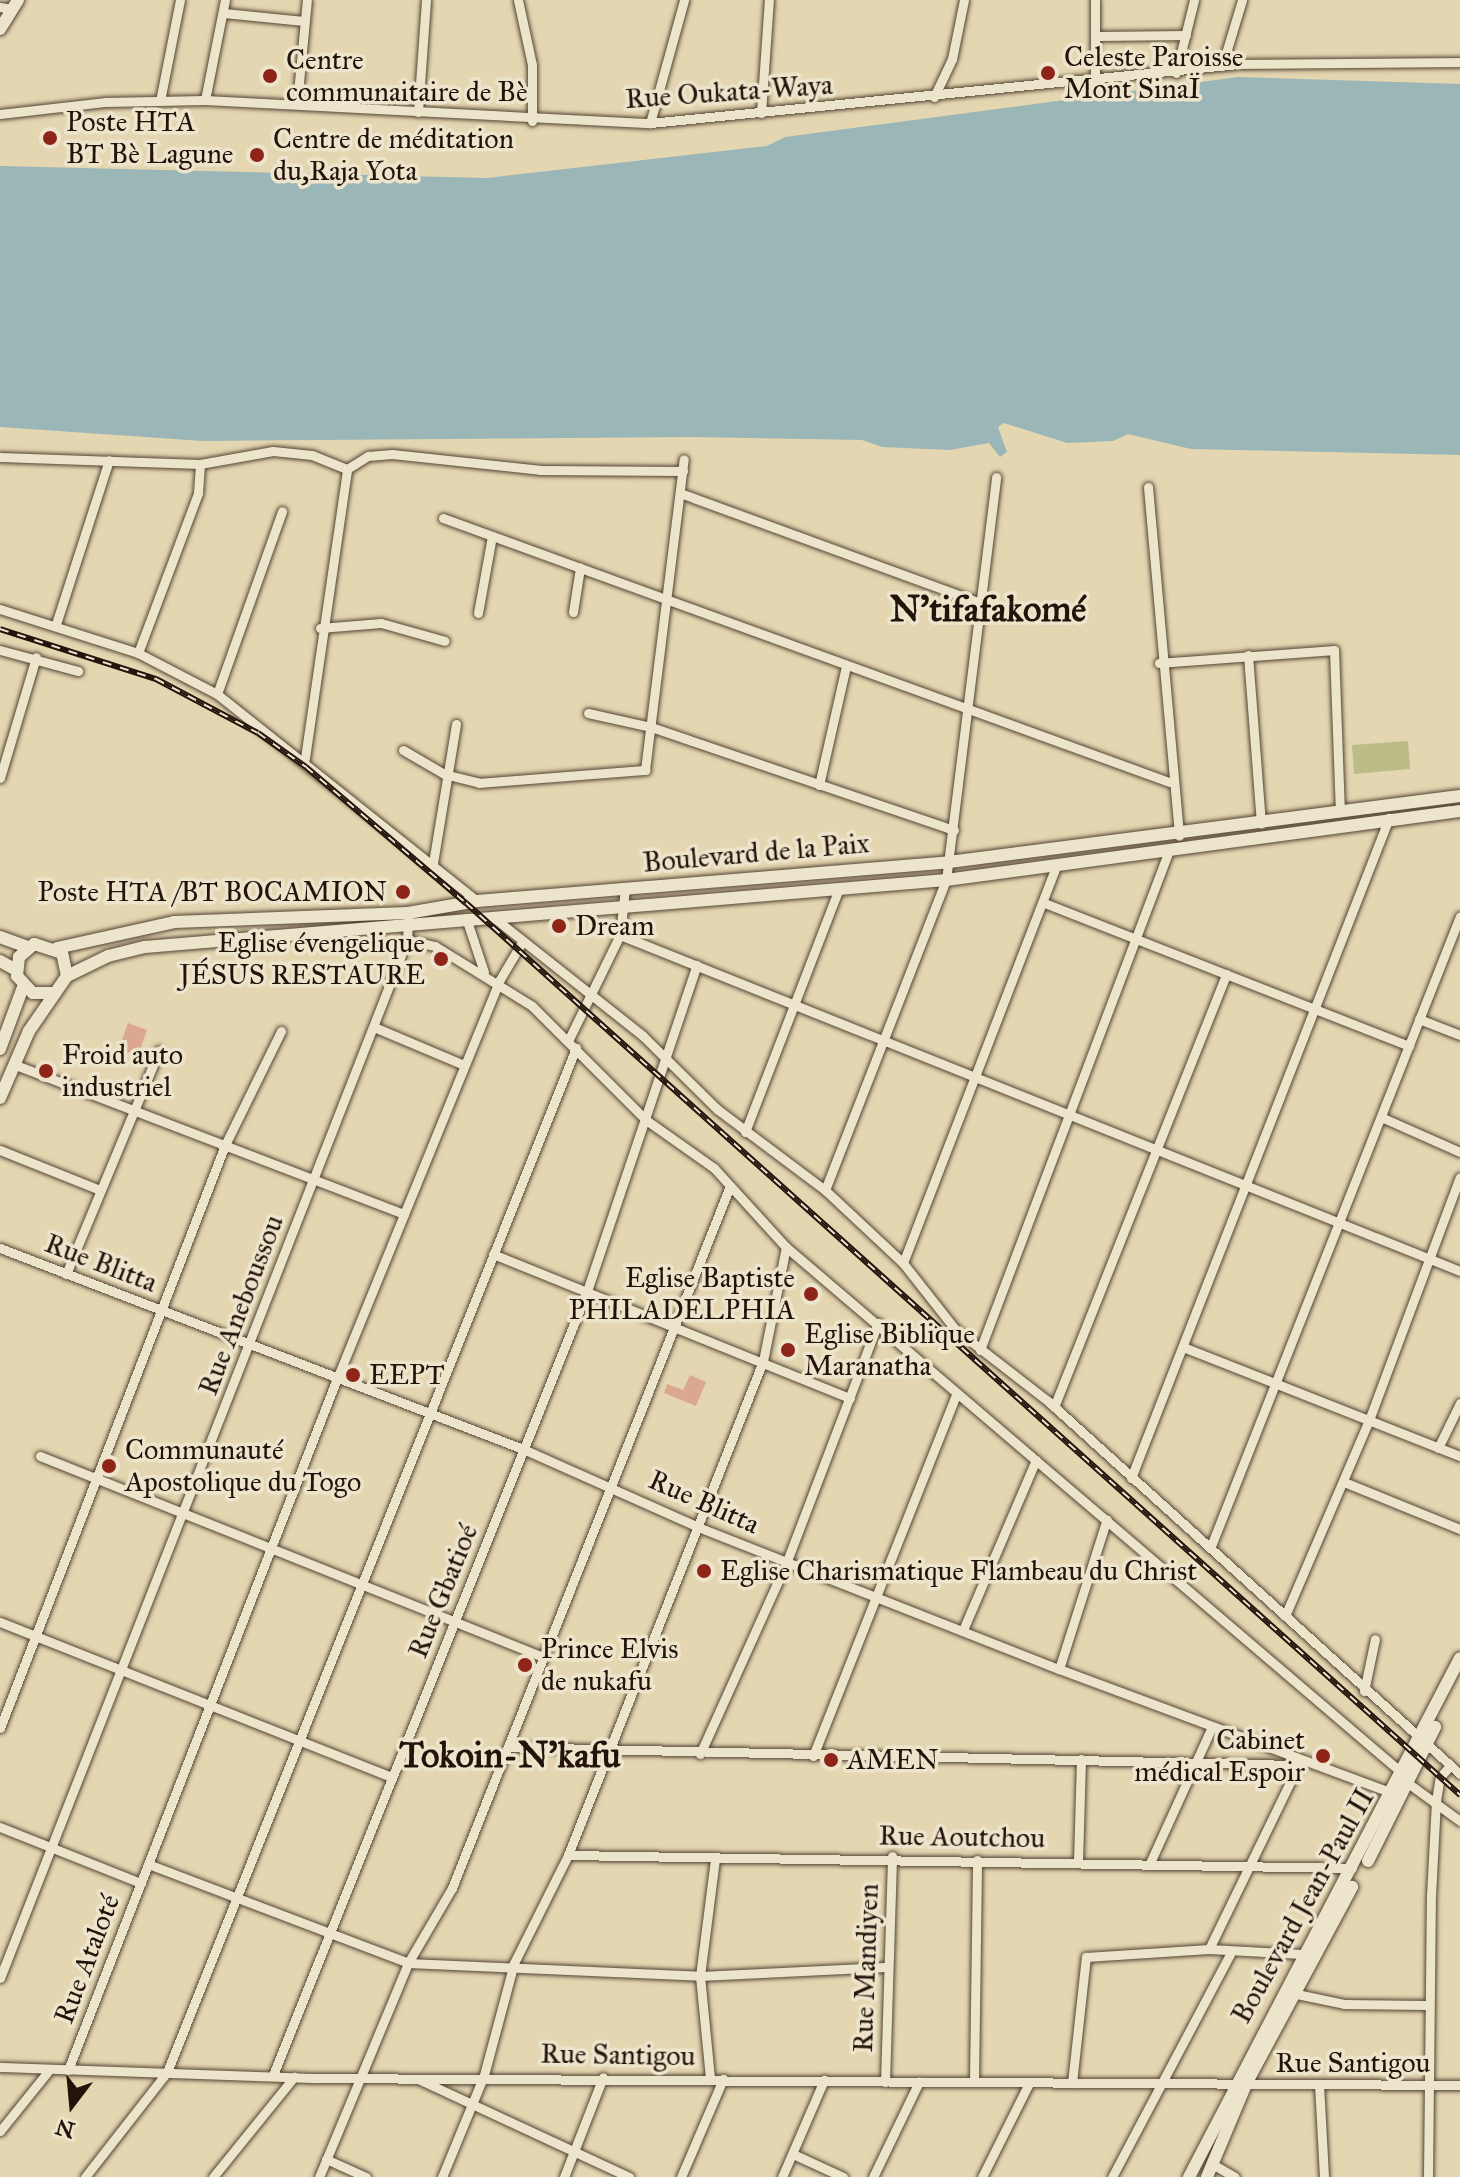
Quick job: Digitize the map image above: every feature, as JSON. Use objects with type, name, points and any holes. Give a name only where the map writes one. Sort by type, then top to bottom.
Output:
[{"type":"main road","points":[[0,29],[10,5]]},
{"type":"main road","name":"Boulevard de la Paix","points":[[67,976],[127,950],[408,927],[485,915],[946,880],[1168,853],[1460,796]]},
{"type":"main road","name":"Boulevard de la Paix","points":[[57,948],[174,922],[264,916],[408,927],[477,901],[949,862],[1179,836],[1340,812],[1460,811]]},
{"type":"main road","points":[[264,916],[266,938]]},
{"type":"main road","points":[[0,937],[28,947],[57,948],[67,976],[51,993],[13,1064],[0,1098]]},
{"type":"main road","points":[[16,970],[28,947]]},
{"type":"main road","points":[[0,961],[16,970],[23,987],[0,1049]]},
{"type":"main road","points":[[23,987],[51,993]]},
{"type":"main road","name":"Boulevard Jean-Paul II","points":[[1425,1739],[1460,1658]]},
{"type":"main road","name":"Boulevard Jean-Paul II","points":[[1189,2177],[1292,1993],[1403,1778],[1460,1676]]},
{"type":"main road","name":"Boulevard Jean-Paul II","points":[[1210,2171],[1240,2083],[1302,1954],[1355,1868],[1392,1793],[1403,1778]]},
{"type":"street","points":[[160,101],[180,0]]},
{"type":"street","points":[[205,100],[225,0]]},
{"type":"street","points":[[297,103],[307,0]]},
{"type":"street","points":[[418,112],[426,0]]},
{"type":"street","points":[[518,0],[532,65],[532,121]]},
{"type":"street","points":[[650,123],[684,0]]},
{"type":"street","points":[[761,113],[769,0]]},
{"type":"street","points":[[934,97],[952,59],[964,0]]},
{"type":"street","points":[[1095,0],[1098,36],[1095,81]]},
{"type":"street","points":[[1176,73],[1194,0]]},
{"type":"street","points":[[1222,66],[1242,0]]},
{"type":"street","points":[[224,13],[304,21]]},
{"type":"street","points":[[1098,36],[1186,35]]},
{"type":"street","name":"Rue Oukata-Waya","points":[[0,114],[205,100],[297,103],[532,121],[650,123],[1176,73],[1222,66],[1460,62]]},
{"type":"street","points":[[1,459],[200,464],[273,451],[312,455],[347,469]]},
{"type":"street","points":[[305,758],[320,628],[347,469],[368,456],[392,454],[541,470],[683,471]]},
{"type":"street","points":[[403,750],[444,774],[493,783],[637,774],[647,766],[684,459]]},
{"type":"street","points":[[56,624],[109,460]]},
{"type":"street","points":[[138,653],[198,493],[200,464]]},
{"type":"street","points":[[825,1190],[946,880],[970,710],[996,477]]},
{"type":"street","points":[[1148,487],[1169,782],[1179,836]]},
{"type":"street","points":[[680,493],[980,603]]},
{"type":"street","points":[[217,694],[282,511]]},
{"type":"street","points":[[443,518],[1169,782]]},
{"type":"street","points":[[478,613],[492,536]]},
{"type":"street","points":[[573,612],[580,568]]},
{"type":"street","points":[[0,609],[56,624],[138,653],[217,694],[305,758],[477,901]]},
{"type":"street","points":[[320,628],[381,623],[445,641]]},
{"type":"street","points":[[0,650],[36,657],[78,671]]},
{"type":"street","points":[[1159,663],[1334,650],[1340,812]]},
{"type":"street","points":[[1248,655],[1261,824]]},
{"type":"street","points":[[0,778],[3,753],[36,657]]},
{"type":"street","points":[[819,785],[846,666]]},
{"type":"street","points":[[588,713],[651,727],[954,830]]},
{"type":"street","points":[[433,863],[444,774],[456,724]]},
{"type":"street","points":[[1131,1478],[1317,1010],[1388,812]]},
{"type":"street","points":[[980,1350],[1168,853]]},
{"type":"street","points":[[903,1263],[1047,904],[1056,867]]},
{"type":"street","points":[[85,2177],[167,2072],[432,1413],[572,1044],[589,990],[620,935],[626,905],[625,888]]},
{"type":"street","points":[[745,1132],[839,888]]},
{"type":"street","points":[[1047,904],[1409,1046]]},
{"type":"street","points":[[485,915],[521,944],[589,990],[745,1132],[825,1190],[903,1263],[932,1306],[980,1350],[1054,1407],[1211,1546],[1364,1691],[1425,1739],[1460,1774]]},
{"type":"street","points":[[1211,1546],[1272,1382],[1460,916]]},
{"type":"street","points":[[466,918],[484,972]]},
{"type":"street","points":[[408,927],[499,981],[572,1044],[646,1120],[730,1186],[786,1247],[878,1323],[956,1395],[1107,1519],[1403,1778],[1460,1821]]},
{"type":"street","name":"Rue Aneboussou","points":[[0,1978],[374,1027],[408,927]]},
{"type":"street","points":[[620,935],[1460,1271]]},
{"type":"street","name":"Rue Ataloté","points":[[68,2070],[336,1381],[499,981],[521,944]]},
{"type":"street","name":"Rue Gbatioé","points":[[273,2075],[587,1291],[646,1120],[662,1054],[697,965]]},
{"type":"street","points":[[1054,1407],[1226,974]]},
{"type":"street","points":[[1419,1019],[1460,1035]]},
{"type":"street","points":[[374,1027],[464,1065]]},
{"type":"street","points":[[0,1728],[38,1637],[95,1477],[225,1145],[281,1031]]},
{"type":"street","points":[[66,1274],[159,1051]]},
{"type":"street","points":[[13,1064],[404,1214]]},
{"type":"street","points":[[1381,1117],[1460,1152]]},
{"type":"street","points":[[0,1150],[100,1190]]},
{"type":"street","points":[[1285,1616],[1369,1420],[1460,1177]]},
{"type":"street","points":[[319,2177],[408,1963],[452,1888],[730,1186]]},
{"type":"street","points":[[442,2177],[484,2075],[514,1963],[568,1855],[763,1361],[786,1247]]},
{"type":"street","name":"Rue Blitta","points":[[0,1248],[336,1381],[432,1413],[523,1449],[613,1485],[698,1527],[1300,1765],[1392,1793]]},
{"type":"street","points":[[493,1254],[850,1398]]},
{"type":"street","points":[[700,1754],[787,1561],[878,1323]]},
{"type":"street","points":[[1183,1347],[1460,1456]]},
{"type":"street","points":[[813,1756],[956,1395]]},
{"type":"street","points":[[1438,1448],[1460,1403]]},
{"type":"street","points":[[40,1456],[543,1657]]},
{"type":"street","points":[[963,1630],[1036,1460]]},
{"type":"street","points":[[1344,1482],[1460,1529]]},
{"type":"street","points":[[1059,1669],[1107,1519]]},
{"type":"street","points":[[0,1622],[391,1777]]},
{"type":"street","points":[[1364,1691],[1375,1639]]},
{"type":"street","points":[[1149,1865],[1211,1729]]},
{"type":"street","points":[[508,1747],[608,1753],[1195,1762],[1277,1760],[1300,1765],[1209,1949]]},
{"type":"street","points":[[1078,1861],[1081,1759]]},
{"type":"street","points":[[1428,2177],[1426,2005],[1436,1801],[1440,1777],[1450,1766]]},
{"type":"street","points":[[0,1827],[51,1851],[141,1883]]},
{"type":"street","name":"Rue Aoutchou","points":[[568,1855],[715,1859],[892,1856],[1355,1868]]},
{"type":"street","name":"Rue Mandiyen","points":[[885,2082],[885,1967],[892,1856]]},
{"type":"street","points":[[710,2078],[700,1976],[715,1859]]},
{"type":"street","points":[[974,2081],[977,1860]]},
{"type":"street","points":[[148,1864],[328,1936],[408,1963],[514,1963],[700,1976],[885,1967]]},
{"type":"street","points":[[1072,2083],[1086,1957],[1209,1949],[1230,1954],[1302,1954]]},
{"type":"street","points":[[1112,2177],[1166,2082],[1230,1954]]},
{"type":"street","points":[[1292,1993],[1344,2004],[1426,2005]]},
{"type":"street","name":"Rue Santigou","points":[[0,2067],[358,2078],[484,2075],[885,2082],[1460,2085]]},
{"type":"street","points":[[0,2131],[49,2070]]},
{"type":"street","points":[[213,2177],[294,2077]]},
{"type":"street","points":[[415,2077],[629,2177]]},
{"type":"street","points":[[564,2177],[603,2077]]},
{"type":"street","points":[[681,2177],[723,2079]]},
{"type":"street","points":[[782,2177],[824,2080]]},
{"type":"street","points":[[873,2177],[919,2082]]},
{"type":"street","points":[[982,2177],[1029,2083]]},
{"type":"street","points":[[1319,2084],[1324,2177]]},
{"type":"street","points":[[793,2154],[843,2177]]},
{"type":"street","points":[[326,2159],[366,2177]]},
{"type":"street","points":[[1210,2171],[1235,2177]]},
{"type":"green space","points":[[1408,741],[1410,769],[1354,774],[1352,745]]},
{"type":"water","points":[[1238,77],[1460,84],[1460,455],[1191,449],[1128,434],[1113,441],[1067,443],[1004,423],[998,427],[1007,452],[1000,457],[989,443],[950,450],[882,447],[862,440],[689,437],[203,441],[0,427],[0,166],[487,178],[767,146],[785,137]]},
{"type":"building","points":[[128,1023],[147,1030],[138,1056],[119,1049]]},
{"type":"building","points":[[690,1375],[706,1382],[696,1406],[664,1393],[667,1384],[683,1390]]},
{"type":"railway","points":[[0,629],[156,679],[258,733],[306,767],[466,903],[1460,1795]]},
{"type":"place","name":"Celeste Paroisse Mont SinaÏ","points":[[1048,73]]},
{"type":"place","name":"Centre communaitaire de Bè","points":[[270,76]]},
{"type":"place","name":"Poste HTA BT Bè Lagune","points":[[50,138]]},
{"type":"place","name":"Centre de méditation du,Raja Yota","points":[[257,155]]},
{"type":"place","name":"Poste HTA /BT BOCAMION","points":[[403,892]]},
{"type":"place","name":"Dream","points":[[559,926]]},
{"type":"place","name":"Eglise évengelique JÉSUS RESTAURE","points":[[441,959]]},
{"type":"place","name":"Froid auto industriel","points":[[46,1071]]},
{"type":"place","name":"Eglise Baptiste PHILADELPHIA","points":[[811,1294]]},
{"type":"place","name":"Eglise Biblique Maranatha","points":[[788,1350]]},
{"type":"place","name":"EEPT","points":[[353,1375]]},
{"type":"place","name":"Communauté Apostolique du Togo","points":[[109,1466]]},
{"type":"place","name":"Eglise Charismatique Flambeau du Christ","points":[[704,1571]]},
{"type":"place","name":"Prince Elvis de nukafu","points":[[525,1665]]},
{"type":"place","name":"Cabinet médical Espoir","points":[[1323,1756]]},
{"type":"place","name":"AMEN","points":[[831,1760]]},
{"type":"district","name":"N'tifafakomé","points":[[988,610]]},
{"type":"district","name":"Tokoin-N'kafu","points":[[510,1756]]}]
